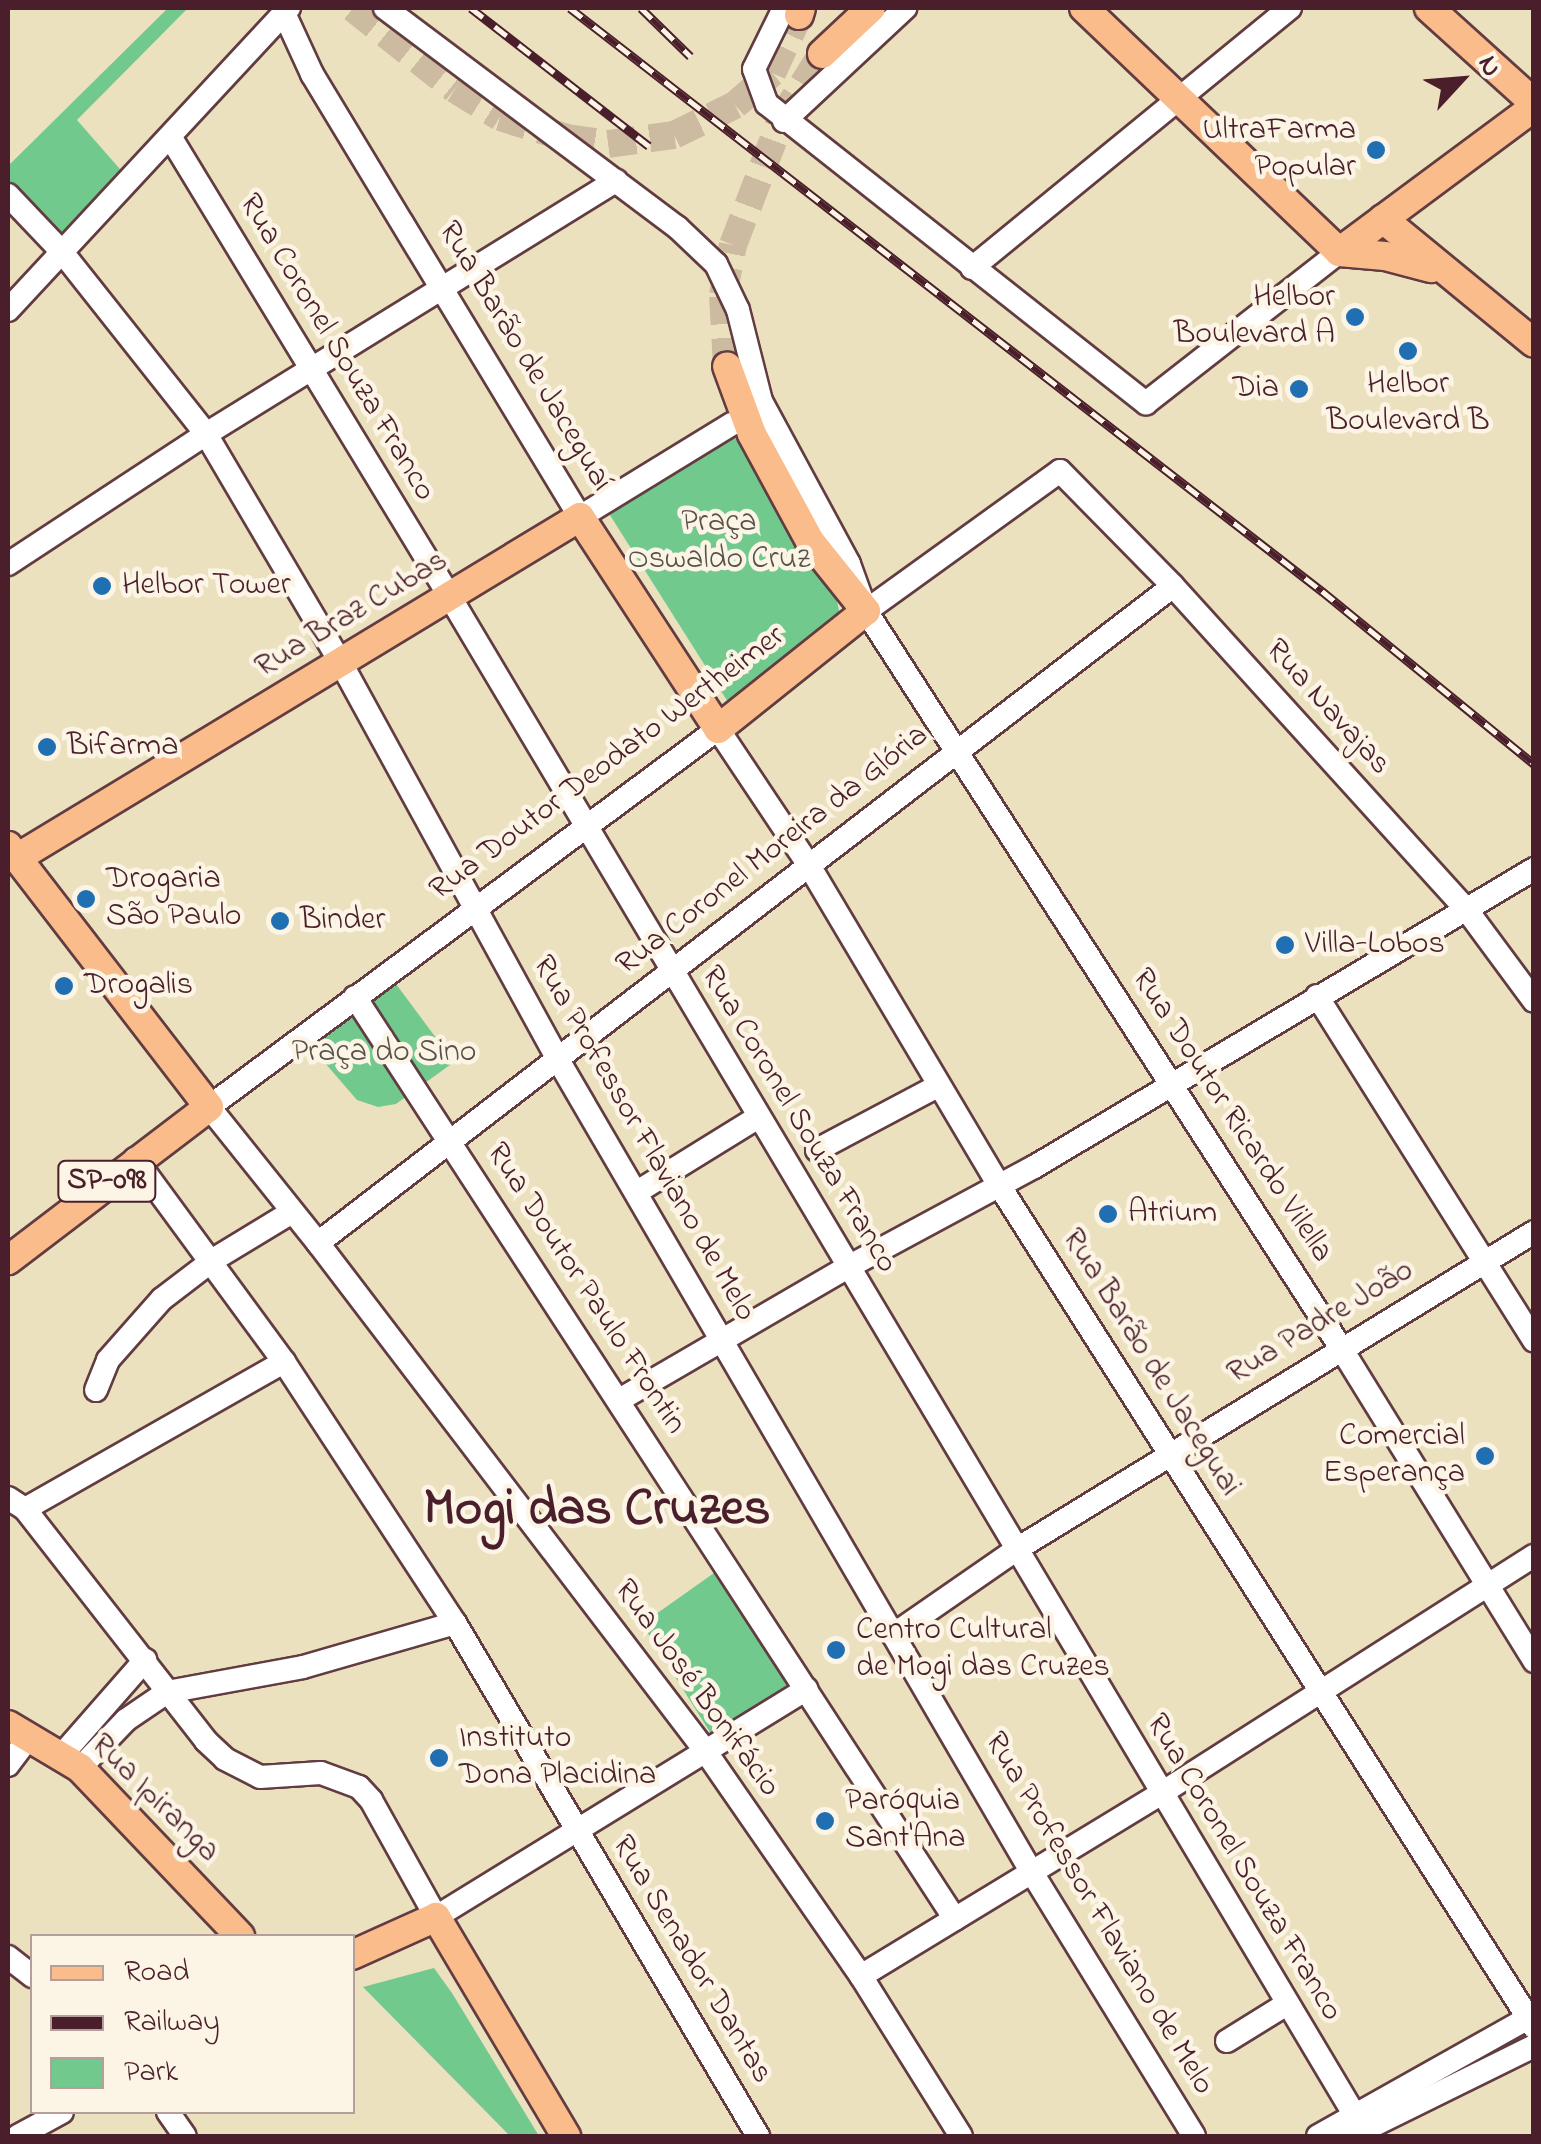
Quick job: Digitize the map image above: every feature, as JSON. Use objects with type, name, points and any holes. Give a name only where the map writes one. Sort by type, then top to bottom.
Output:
[{"type":"main road","points":[[822,54],[870,8]]},
{"type":"main road","points":[[1084,8],[1339,252],[1403,260],[1442,271]]},
{"type":"main road","points":[[1339,252],[1534,105],[1429,8]]},
{"type":"main road","points":[[1383,219],[1442,271],[1534,342]]},
{"type":"main road","points":[[727,366],[752,434],[802,528],[824,563],[866,611]]},
{"type":"main road","name":"Rua Braz Cubas","points":[[11,856],[341,663],[580,516]]},
{"type":"main road","name":"Rua Barão de Jaceguaí","points":[[580,516],[718,729]]},
{"type":"main road","name":"Rua Doutor Deodato Wertheimer","points":[[718,729],[866,611]]},
{"type":"main road","points":[[11,856],[209,1107]]},
{"type":"main road","name":"Rua Doutor Deodato Wertheimer","points":[[8,1260],[209,1107]]},
{"type":"main road","name":"Rua Ipiranga","points":[[19,1730],[71,1762],[238,1934]]},
{"type":"main road","points":[[355,1954],[436,1917],[566,2136]]},
{"type":"main road","points":[[382,1941],[424,1936],[446,1945],[462,1962]]},
{"type":"street","name":"Rua Doutor Ricardo Vilella","points":[[384,8],[693,240],[716,264],[744,327],[761,401],[849,564],[866,611],[959,748],[1341,1348],[1534,1661]]},
{"type":"street","points":[[784,121],[905,8]]},
{"type":"street","points":[[972,268],[1290,8]]},
{"type":"street","points":[[8,310],[287,10]]},
{"type":"street","name":"Rua Barão de Jaceguaí","points":[[287,10],[312,74],[580,516]]},
{"type":"street","points":[[794,10],[754,69],[762,98],[784,121],[1146,403],[1339,252]]},
{"type":"street","name":"Rua Coronel Souza Franco","points":[[171,138],[450,597],[1359,2130]]},
{"type":"street","points":[[8,564],[206,434],[616,182]]},
{"type":"street","name":"Rua Professor Flaviano de Melo","points":[[8,195],[62,252],[206,434],[341,663],[557,1058],[1032,1872],[1194,2136]]},
{"type":"street","name":"Rua Braz Cubas","points":[[580,516],[732,424]]},
{"type":"street","name":"Rua Doutor Deodato Wertheimer","points":[[866,611],[1060,470]]},
{"type":"street","name":"Rua Navajas","points":[[1060,470],[1173,586],[1466,909],[1534,1001]]},
{"type":"street","name":"Rua Coronel Moreira da Glória","points":[[318,1243],[1173,586]]},
{"type":"street","name":"Rua Doutor Deodato Wertheimer","points":[[209,1107],[718,729]]},
{"type":"street","name":"Rua Barão de Jaceguai","points":[[718,729],[810,868],[938,1086],[1168,1454],[1531,2020]]},
{"type":"street","points":[[620,1400],[848,1267],[999,1185],[1534,869]]},
{"type":"street","points":[[1318,996],[1534,1340]]},
{"type":"street","name":"Rua Doutor Paulo Frontin","points":[[355,997],[955,1919]]},
{"type":"street","points":[[818,1150],[938,1086]]},
{"type":"street","name":"Rua José Bonifácio","points":[[209,1107],[318,1243],[704,1750],[861,1976],[961,2136]]},
{"type":"street","points":[[637,1192],[757,1118]]},
{"type":"street","name":"Rua Senador Dantas","points":[[135,1160],[213,1260],[284,1362],[455,1624],[758,2136]]},
{"type":"street","points":[[96,1390],[108,1360],[162,1299],[213,1260],[292,1212]]},
{"type":"street","name":"Rua Padre João","points":[[893,1636],[1016,1549],[1534,1232]]},
{"type":"street","points":[[284,1362],[16,1503],[206,1741],[225,1759],[260,1776],[321,1773],[359,1787],[371,1800],[436,1917],[806,1689]]},
{"type":"street","points":[[861,1976],[1160,1794],[1534,1556]]},
{"type":"street","points":[[71,1762],[168,1692],[303,1667],[455,1624]]},
{"type":"street","points":[[71,1762],[145,1660]]},
{"type":"street","points":[[193,1689],[206,1741]]},
{"type":"street","points":[[8,1765],[19,1730]]},
{"type":"street","points":[[8,1957],[30,1974]]},
{"type":"street","points":[[1227,2041],[1287,2004]]},
{"type":"street","points":[[1359,2130],[1531,2020]]},
{"type":"street","points":[[1318,2136],[1359,2130],[1534,2046]]},
{"type":"street","points":[[18,2136],[58,2114]]},
{"type":"street","points":[[170,2114],[186,2136]]},
{"type":"green space","points":[[168,8],[188,8],[77,120],[126,176],[63,241],[8,182],[8,166]]},
{"type":"green space","name":"Praça Oswaldo Cruz","points":[[744,427],[834,587],[841,620],[728,702],[608,512]]},
{"type":"green space","name":"Praça do Sino","points":[[396,984],[454,1062],[396,1104],[378,1107],[357,1100],[312,1048]]},
{"type":"green space","points":[[714,1573],[792,1689],[713,1737],[642,1624]]},
{"type":"green space","points":[[434,1968],[539,2136],[510,2136],[363,1987]]},
{"type":"tunnel","points":[[353,8],[455,89],[500,117],[567,138],[608,144],[674,135],[735,105],[772,73],[799,15]]},
{"type":"tunnel","points":[[727,366],[723,295],[733,245],[781,120],[822,54]]},
{"type":"railway","points":[[471,8],[649,146]]},
{"type":"railway","points":[[570,8],[1322,591],[1534,764]]},
{"type":"railway","points":[[641,8],[690,56]]},
{"type":"place","name":"UltraFarma Popular","points":[[1376,150]]},
{"type":"place","name":"Helbor Boulevard A","points":[[1355,317]]},
{"type":"place","name":"Helbor Boulevard B","points":[[1408,351]]},
{"type":"place","name":"Dia","points":[[1299,389]]},
{"type":"place","name":"Helbor Tower","points":[[102,586]]},
{"type":"place","name":"Bifarma","points":[[47,747]]},
{"type":"place","name":"Drogaria São Paulo","points":[[86,899]]},
{"type":"place","name":"Binder","points":[[280,921]]},
{"type":"place","name":"Villa-Lobos","points":[[1285,945]]},
{"type":"place","name":"Drogalis","points":[[64,986]]},
{"type":"place","name":"Atrium","points":[[1108,1214]]},
{"type":"place","name":"Comercial Esperança","points":[[1485,1456]]},
{"type":"place","name":"Centro Cultural de Mogi das Cruzes","points":[[836,1650]]},
{"type":"place","name":"Instituto Dona Placidina","points":[[439,1758]]},
{"type":"place","name":"Paróquia Sant'Ana","points":[[825,1821]]},
{"type":"district","name":"Mogi das Cruzes","points":[[597,1511]]}]
